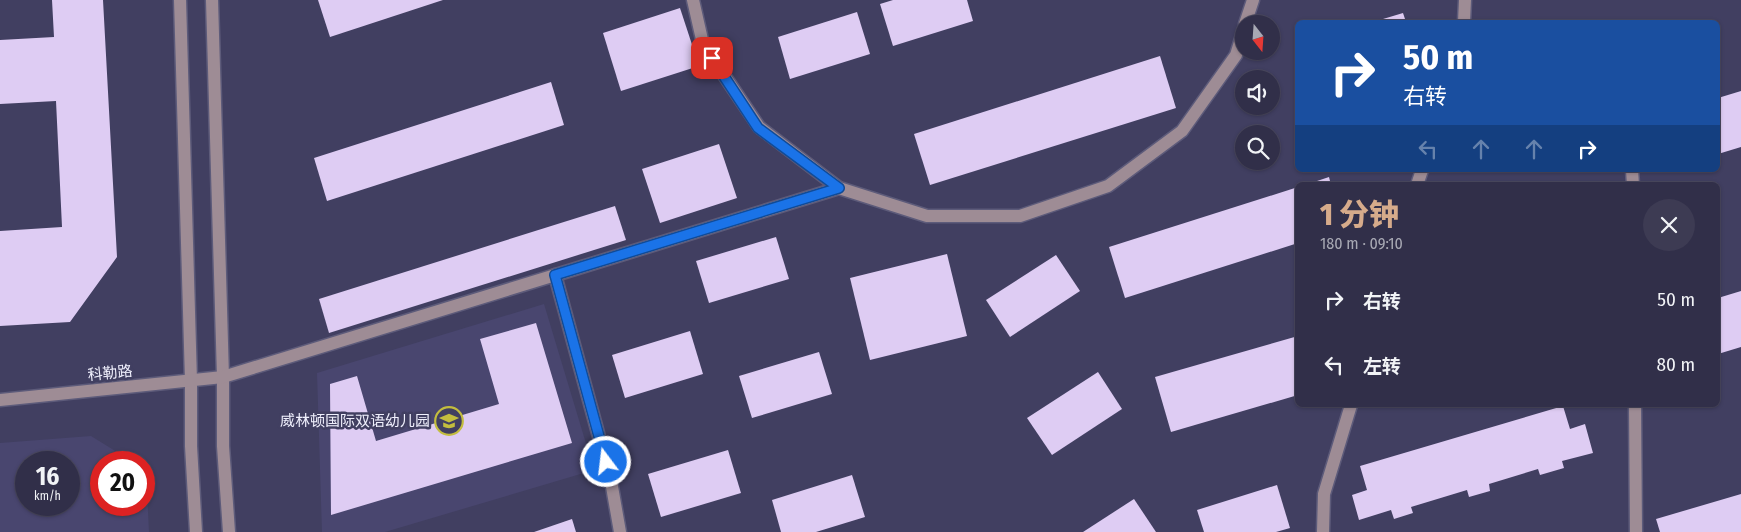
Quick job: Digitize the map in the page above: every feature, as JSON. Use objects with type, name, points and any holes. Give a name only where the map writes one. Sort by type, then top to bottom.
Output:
[{"type":"street","points":[[180,0],[191,381],[190,446],[196,532]]},
{"type":"street","points":[[212,0],[223,377],[223,446],[229,532]]},
{"type":"street","points":[[693,0],[703,44],[758,128],[839,188],[927,216],[1020,216],[1108,186],[1182,131],[1235,56]]},
{"type":"street","points":[[1248,15],[1253,0]]},
{"type":"street","points":[[1464,20],[1465,0]]},
{"type":"street","name":"科勒路","points":[[0,400],[223,377],[839,188]]},
{"type":"street","points":[[555,275],[611,481],[620,532]]},
{"type":"street","points":[[1323,532],[1324,494],[1350,407]]},
{"type":"street","points":[[1635,407],[1636,532]]},
{"type":"shaded area","name":"威林顿国际双语幼儿园","points":[[544,304],[594,470],[385,532],[322,532],[317,373]]},
{"type":"shaded area","points":[[91,436],[115,451],[90,451],[90,516],[148,516],[149,532],[0,532],[0,443]]},
{"type":"building","points":[[52,0],[103,0],[117,257],[70,322],[0,326],[0,231],[62,227],[56,101],[0,104],[0,40],[54,37]]},
{"type":"building","points":[[318,0],[443,0],[330,37]]},
{"type":"building","points":[[893,0],[967,0],[973,21],[893,46],[880,4]]},
{"type":"building","points":[[680,8],[699,66],[621,91],[603,33]]},
{"type":"building","points":[[857,12],[870,54],[790,79],[778,37]]},
{"type":"building","points":[[1403,13],[1405,20],[1380,20]]},
{"type":"building","points":[[1160,56],[1176,108],[930,185],[914,134]]},
{"type":"building","points":[[551,82],[564,125],[327,201],[314,158]]},
{"type":"building","points":[[1741,91],[1741,147],[1720,153],[1720,97]]},
{"type":"building","points":[[719,144],[737,198],[660,223],[642,169]]},
{"type":"building","points":[[1329,177],[1330,182],[1314,182]]},
{"type":"building","points":[[1295,188],[1295,244],[1125,298],[1109,247]]},
{"type":"building","points":[[615,206],[626,240],[329,333],[319,299]]},
{"type":"building","points":[[776,237],[789,279],[709,303],[696,261]]},
{"type":"building","points":[[947,254],[967,336],[870,360],[850,278]]},
{"type":"building","points":[[1056,255],[1080,291],[1010,337],[986,300]]},
{"type":"building","points":[[1741,291],[1741,347],[1720,353],[1720,297]]},
{"type":"building","points":[[536,323],[572,443],[331,515],[330,384],[357,376],[376,441],[499,404],[480,339]]},
{"type":"building","points":[[690,331],[703,374],[625,398],[612,355]]},
{"type":"building","points":[[1295,337],[1295,396],[1171,432],[1155,377]]},
{"type":"building","points":[[819,352],[832,394],[752,418],[739,376]]},
{"type":"building","points":[[1098,372],[1122,409],[1052,455],[1027,418]]},
{"type":"building","points":[[1560,407],[1563,407],[1570,429],[1585,424],[1593,453],[1562,461],[1564,468],[1540,475],[1538,469],[1489,484],[1490,491],[1469,497],[1467,490],[1411,507],[1413,513],[1394,519],[1391,510],[1359,520],[1352,495],[1367,490],[1360,466]]},
{"type":"building","points":[[728,450],[741,493],[661,517],[648,474]]},
{"type":"building","points":[[852,475],[865,517],[816,532],[781,532],[772,500]]},
{"type":"building","points":[[1277,485],[1290,528],[1276,532],[1204,532],[1197,510]]},
{"type":"building","points":[[1741,494],[1741,532],[1660,532],[1656,519]]},
{"type":"building","points":[[1134,499],[1156,532],[1083,532]]},
{"type":"building","points":[[572,519],[576,532],[534,532]]},
{"type":"place","name":"威林顿国际双语幼儿园","points":[[449,421]]},
{"type":"route","points":[[606,462],[555,275],[839,188],[758,128],[712,58]]}]
